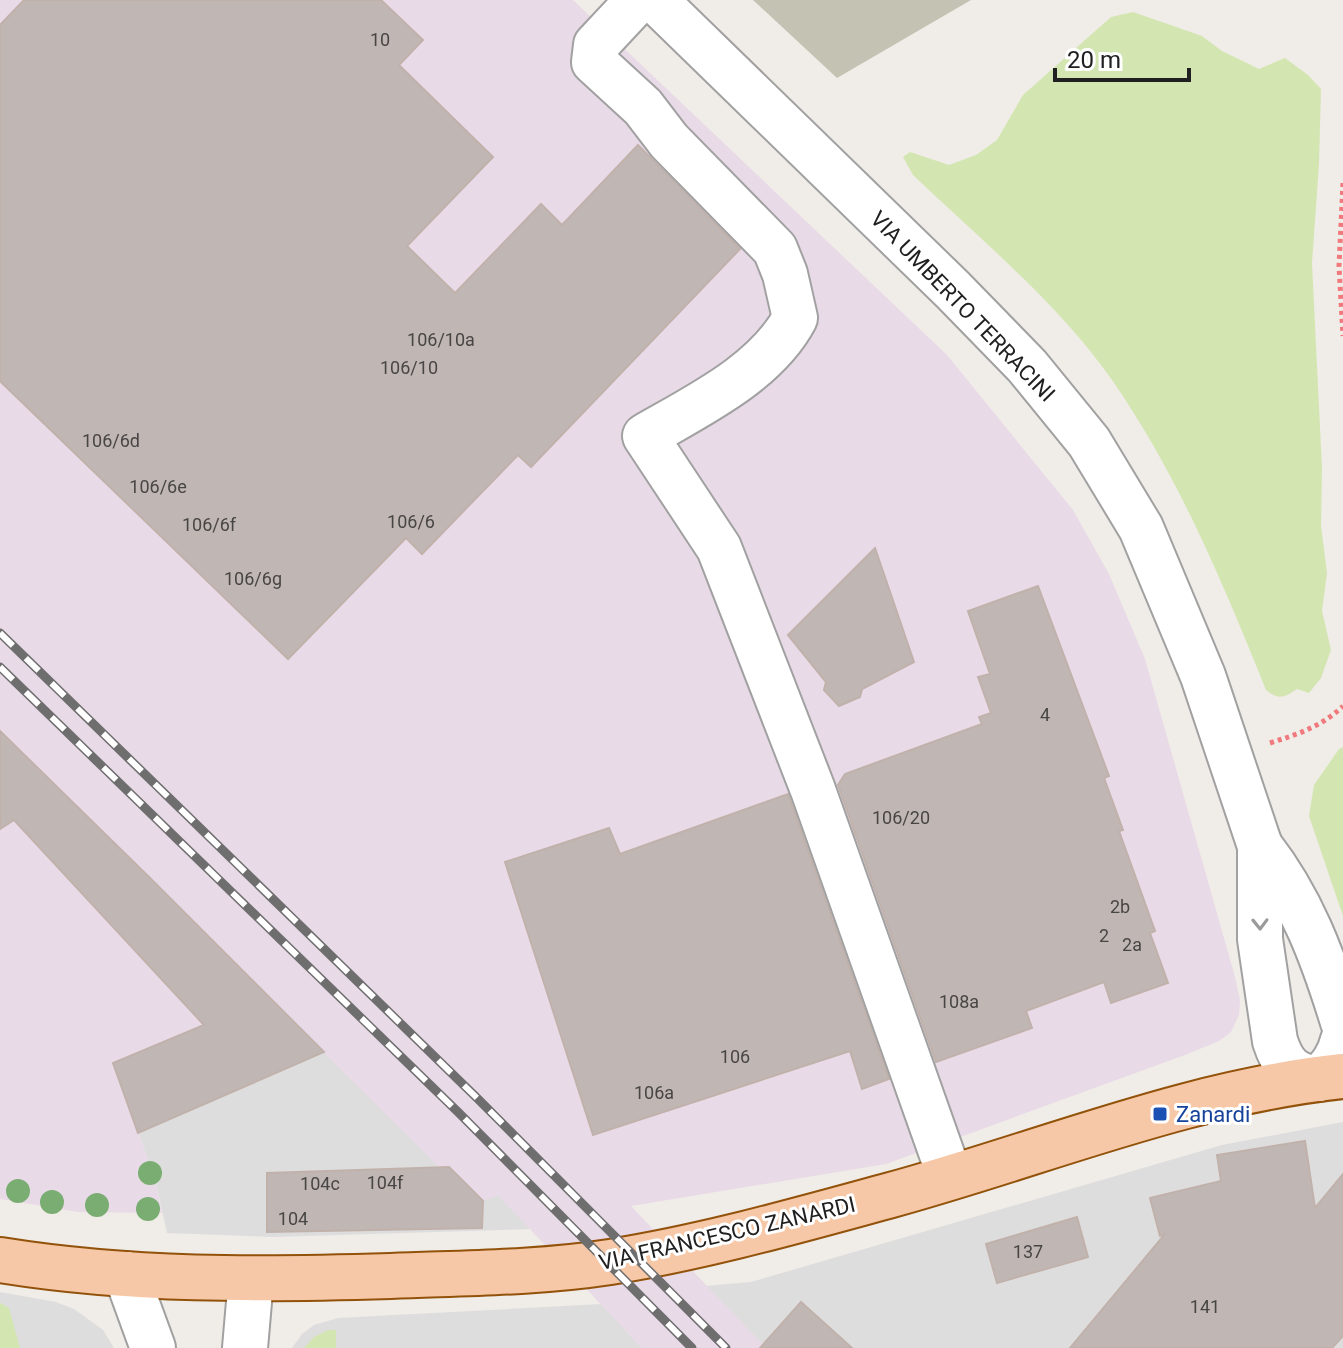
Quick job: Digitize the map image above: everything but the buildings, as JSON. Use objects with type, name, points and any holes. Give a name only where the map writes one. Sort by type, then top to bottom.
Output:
[{"type":"main road","name":"VIA FRANCESCO ZANARDI","points":[[0,1260],[126,1274],[251,1279],[424,1275],[609,1262],[779,1225],[1160,1114],[1243,1093],[1331,1078]]},
{"type":"street","points":[[638,0],[596,45],[594,62],[643,107],[669,141],[775,249],[785,274],[795,318],[786,335],[729,387],[645,436],[719,548],[813,790],[950,1177]]},
{"type":"street","name":"VIA UMBERTO TERRACINI","points":[[655,0],[953,290],[1027,366],[1089,442],[1141,528],[1179,615],[1260,846],[1260,939],[1275,1041],[1280,1056],[1293,1072],[1302,1077],[1331,1078]]},
{"type":"street","name":"VIA UMBERTO TERRACINI","points":[[1260,846],[1283,876],[1300,907],[1319,950],[1343,1022]]},
{"type":"street","points":[[1331,1078],[1343,1040]]},
{"type":"street","points":[[126,1274],[153,1348]]},
{"type":"street","points":[[245,1348],[251,1279]]},
{"type":"path","points":[[1343,183],[1339,266],[1343,336]]},
{"type":"path","points":[[1230,755],[1305,732],[1328,720],[1343,706]]},
{"type":"shaded area","points":[[0,0],[573,0],[947,355],[1073,510],[1109,574],[1145,659],[1235,977],[1240,1000],[1239,1015],[1231,1032],[1219,1041],[1185,1055],[886,1164],[631,1206],[766,1348],[642,1348],[498,1195],[483,1201],[440,1168],[297,1026],[126,1099],[155,1179],[162,1213],[78,1212],[0,1199]]},
{"type":"shaded area","points":[[753,0],[971,0],[837,78]]},
{"type":"shaded area","points":[[297,1025],[390,1117],[498,1194],[532,1229],[274,1237],[167,1233],[155,1179],[126,1099]]},
{"type":"shaded area","points":[[1343,1122],[1343,1348],[766,1348],[705,1286],[751,1282],[1222,1145]]},
{"type":"shaded area","points":[[0,1292],[56,1302],[74,1309],[103,1330],[114,1348],[0,1348]]},
{"type":"shaded area","points":[[602,1304],[642,1348],[292,1348],[302,1334],[314,1325],[338,1318]]},
{"type":"green space","points":[[1133,12],[1202,36],[1222,51],[1259,69],[1285,58],[1321,89],[1312,263],[1322,468],[1321,526],[1327,573],[1322,611],[1331,650],[1321,678],[1309,693],[1297,689],[1285,696],[1278,696],[1266,690],[1198,530],[1158,453],[1112,380],[1043,298],[913,175],[903,157],[910,152],[949,165],[976,155],[997,140],[1023,95],[1111,17]]},
{"type":"green space","points":[[1343,747],[1343,916],[1309,816],[1314,785]]},
{"type":"green space","points":[[0,1303],[9,1308],[20,1348],[0,1348]]},
{"type":"green space","points":[[328,1330],[336,1330],[336,1348],[304,1348],[314,1337]]},
{"type":"railway","points":[[0,633],[477,1098],[726,1348]]},
{"type":"railway","points":[[0,667],[459,1113],[692,1348]]},
{"type":"place","name":"Zanardi","points":[[1160,1114]]}]
